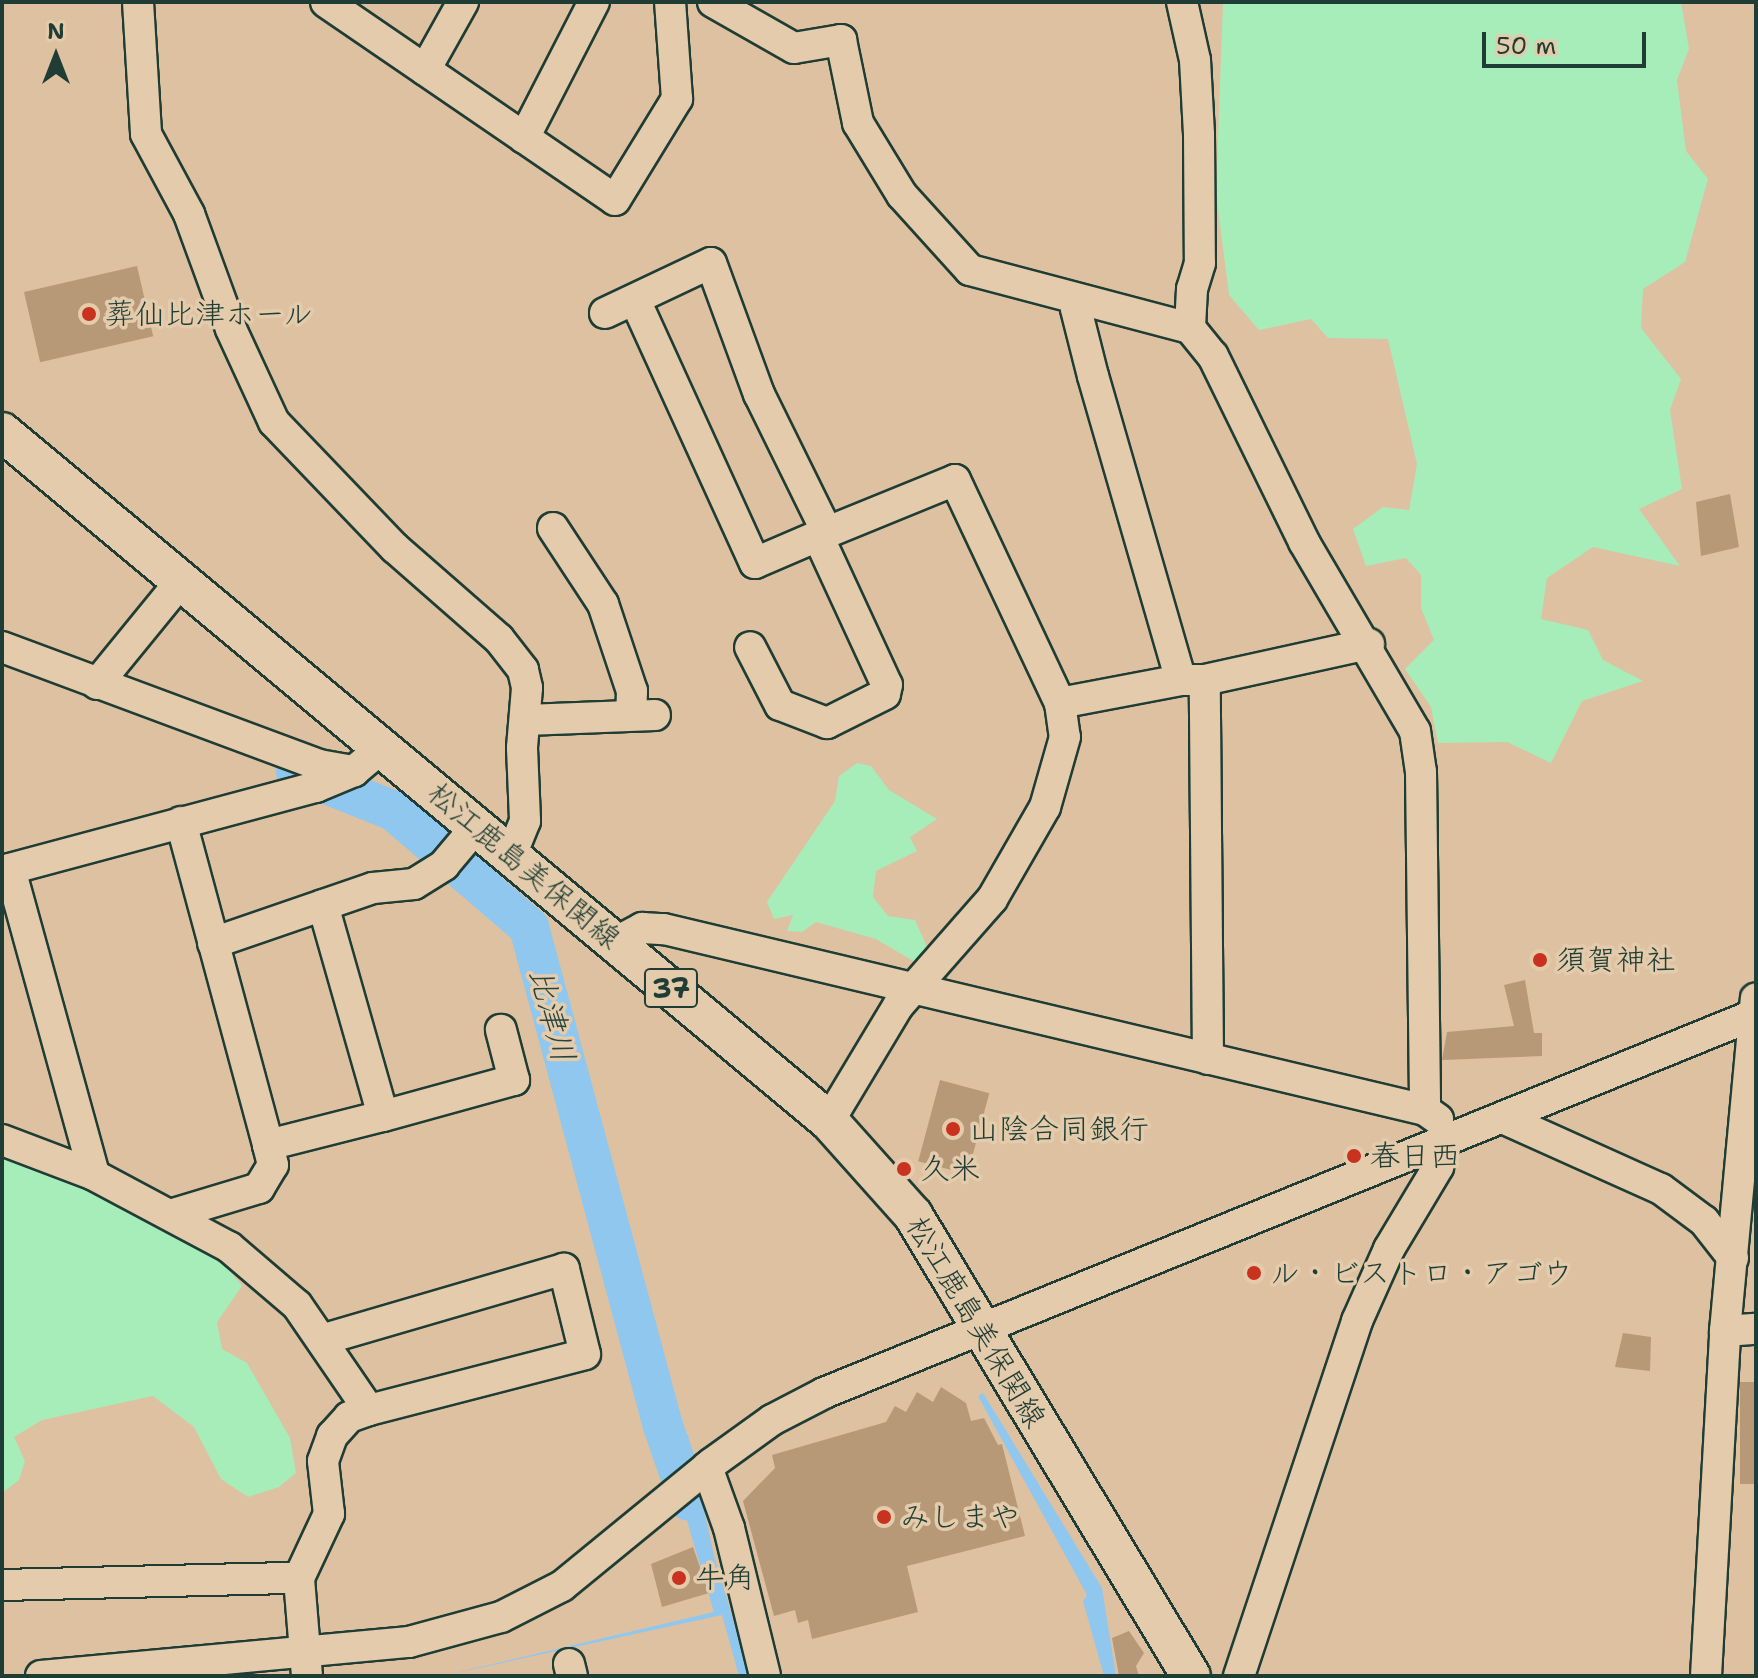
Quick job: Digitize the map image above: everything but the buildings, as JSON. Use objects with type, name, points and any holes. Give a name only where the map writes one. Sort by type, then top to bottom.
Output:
[{"type":"main road","name":"松江鹿島美保関線","points":[[2,432],[181,581],[348,770],[459,848],[511,856],[829,1121],[913,1215],[1191,1676]]},
{"type":"street","points":[[138,2],[146,134],[189,214],[231,329],[274,422],[289,444],[395,548],[499,639],[523,670],[525,821],[511,856]]},
{"type":"street","points":[[326,2],[615,200],[677,99],[670,2]]},
{"type":"street","points":[[425,70],[463,2]]},
{"type":"street","points":[[524,138],[594,2]]},
{"type":"street","points":[[713,2],[794,48],[841,40],[858,123],[902,195],[960,263],[982,274],[1190,328],[1213,356],[1304,542],[1408,712],[1419,752],[1425,1110],[1449,1142]]},
{"type":"street","points":[[1182,2],[1195,60],[1199,135],[1200,263],[1192,289],[1190,328]]},
{"type":"street","points":[[605,313],[711,263],[769,417],[887,685],[885,694],[827,723],[780,705],[750,647]]},
{"type":"street","points":[[635,300],[755,563],[955,480],[1060,703],[1065,737],[1061,761],[1045,807],[992,899],[913,989],[829,1121]]},
{"type":"street","points":[[1079,300],[1076,309],[1093,376],[1193,680],[1208,1059]]},
{"type":"street","points":[[526,720],[643,715],[603,604],[553,528]]},
{"type":"street","points":[[97,684],[181,581]]},
{"type":"street","points":[[1060,703],[1369,644]]},
{"type":"street","points":[[2,647],[319,765],[348,770]]},
{"type":"street","points":[[94,1175],[6,870],[181,822],[348,770]]},
{"type":"street","points":[[173,1214],[259,1188],[273,1165],[181,822]]},
{"type":"street","points":[[213,943],[373,888],[414,884],[459,848]]},
{"type":"street","points":[[323,905],[383,1116]]},
{"type":"street","points":[[616,942],[642,928],[664,929],[1425,1110]]},
{"type":"street","points":[[1706,1676],[1725,1331],[1756,998]]},
{"type":"street","points":[[41,1676],[306,1664],[409,1642],[501,1617],[562,1586],[706,1468],[772,1420],[824,1393],[1449,1142],[1756,1014]]},
{"type":"street","points":[[268,1145],[514,1080],[501,1030]]},
{"type":"street","points":[[1505,1119],[1661,1189],[1704,1221],[1733,1258]]},
{"type":"street","points":[[2,1140],[94,1175],[173,1214],[272,1280],[324,1339],[369,1410]]},
{"type":"street","points":[[1239,1676],[1357,1321],[1389,1249],[1438,1167],[1449,1142]]},
{"type":"street","points":[[306,1664],[299,1578],[329,1514],[323,1461],[332,1436],[349,1417],[585,1354],[564,1269],[324,1339]]},
{"type":"street","points":[[1725,1331],[1756,1329]]},
{"type":"street","points":[[706,1468],[729,1528],[765,1676]]},
{"type":"street","points":[[2,1585],[299,1578]]},
{"type":"green space","points":[[1223,2],[1681,2],[1689,49],[1677,80],[1686,151],[1708,179],[1685,262],[1643,289],[1641,328],[1681,379],[1670,410],[1682,489],[1639,509],[1680,566],[1593,547],[1547,578],[1541,619],[1588,630],[1603,660],[1643,681],[1582,701],[1551,763],[1507,742],[1438,743],[1431,707],[1405,669],[1434,640],[1421,608],[1421,575],[1406,558],[1366,566],[1353,529],[1383,507],[1409,510],[1417,464],[1388,339],[1328,338],[1311,319],[1259,330],[1229,295],[1216,193]]},
{"type":"green space","points":[[857,763],[871,766],[889,790],[937,819],[910,837],[917,851],[876,871],[873,897],[888,916],[915,920],[927,947],[920,965],[876,939],[816,922],[802,932],[787,931],[793,915],[774,919],[767,902],[835,801],[839,776]]},
{"type":"green space","points":[[2,1152],[47,1167],[214,1251],[242,1286],[217,1322],[222,1349],[247,1363],[290,1438],[296,1473],[279,1487],[248,1497],[221,1479],[194,1427],[153,1396],[42,1420],[14,1437],[25,1461],[19,1480],[2,1493]]},
{"type":"water","points":[[983,1393],[1102,1588],[1116,1676],[1104,1676],[1083,1601],[1087,1595],[978,1396]]},
{"type":"water","points":[[688,1435],[714,1556],[750,1676],[739,1676],[722,1615],[442,1676],[714,1612],[667,1453]]},
{"type":"waterway","name":"比津川","points":[[296,772],[394,811],[529,927],[663,1426],[689,1501]]},
{"type":"place","name":"葬仙比津ホール","points":[[89,314]]},
{"type":"place","name":"須賀神社","points":[[1540,960]]},
{"type":"place","name":"山陰合同銀行","points":[[953,1129]]},
{"type":"place","name":"春日西","points":[[1354,1156]]},
{"type":"place","name":"久米","points":[[904,1169]]},
{"type":"place","name":"ル・ビストロ・アゴウ","points":[[1254,1273]]},
{"type":"place","name":"みしまや","points":[[884,1517]]},
{"type":"place","name":"牛角","points":[[679,1578]]}]
